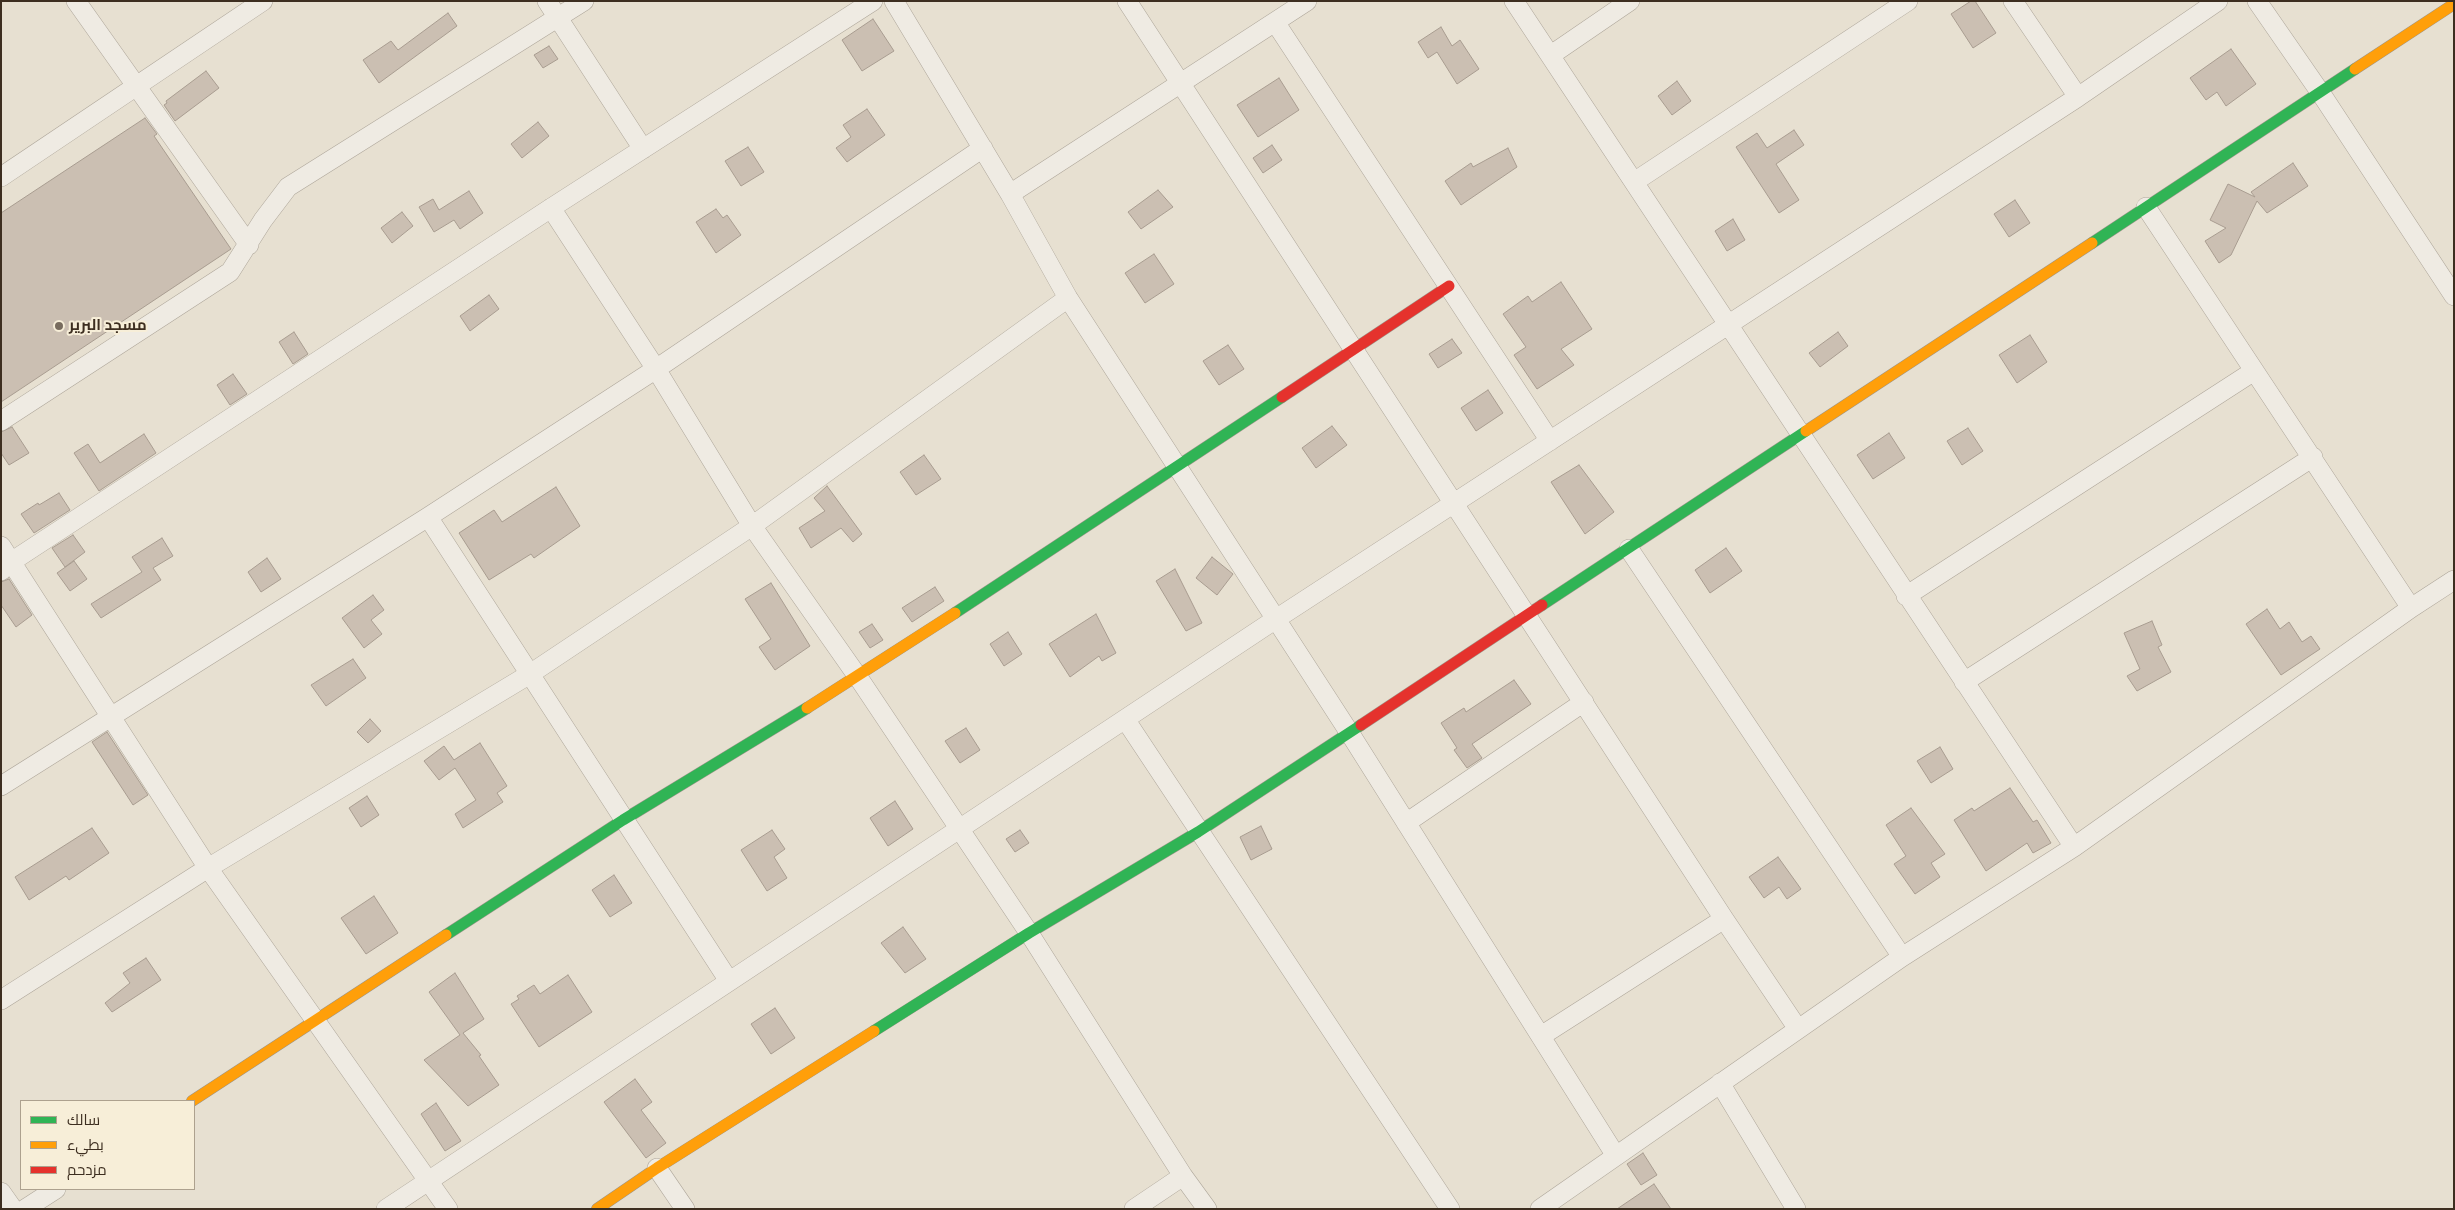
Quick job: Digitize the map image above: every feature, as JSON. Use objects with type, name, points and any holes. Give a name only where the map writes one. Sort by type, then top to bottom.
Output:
[{"type":"street","points":[[76,1],[134,86],[249,245]]},
{"type":"street","points":[[1,176],[263,1]]},
{"type":"street","points":[[547,1],[643,149]]},
{"type":"street","points":[[1,421],[230,272],[249,245],[263,220],[288,188],[558,20],[584,1]]},
{"type":"street","points":[[448,1209],[208,868],[111,717],[4,560],[873,1]]},
{"type":"street","points":[[894,1],[1010,194],[1068,298],[1349,732],[1616,1156]]},
{"type":"street","points":[[1128,1],[1724,919],[1798,1029]]},
{"type":"street","points":[[1010,194],[1307,1]]},
{"type":"street","points":[[1514,1],[1906,596],[2074,847]]},
{"type":"street","points":[[1551,55],[1630,1]]},
{"type":"street","points":[[1634,182],[1908,1]]},
{"type":"street","points":[[2013,1],[2078,97]]},
{"type":"street","points":[[386,1209],[1276,618],[2078,97],[2218,1]]},
{"type":"street","points":[[2257,1],[2320,92],[2454,296]]},
{"type":"street","points":[[597,1209],[657,1168],[1029,932],[1198,832],[2454,4]]},
{"type":"street","points":[[1275,22],[1550,441]]},
{"type":"street","points":[[1,786],[428,517],[656,369],[983,148]]},
{"type":"street","points":[[2146,207],[2411,608]]},
{"type":"street","points":[[551,208],[656,369],[752,526],[858,677],[958,829],[1029,932],[1183,1176],[1207,1209]]},
{"type":"street","points":[[194,1100],[316,1022],[623,820],[858,677],[1179,467],[1449,286]]},
{"type":"street","points":[[1,1000],[208,868],[530,674],[752,526],[1068,298]]},
{"type":"street","points":[[1906,596],[2254,371]]},
{"type":"street","points":[[1964,682],[2313,457]]},
{"type":"street","points":[[428,517],[729,981]]},
{"type":"street","points":[[1628,549],[1902,957]]},
{"type":"street","points":[[1540,1209],[1902,957],[2074,847],[2411,608],[2454,580]]},
{"type":"street","points":[[1406,823],[1584,702]]},
{"type":"street","points":[[1125,719],[1198,832],[1450,1209]]},
{"type":"street","points":[[1541,1036],[1724,919]]},
{"type":"street","points":[[1720,1083],[1796,1209]]},
{"type":"street","points":[[657,1168],[685,1209]]},
{"type":"street","points":[[1134,1209],[1183,1176]]},
{"type":"street","points":[[25,1209],[54,1190]]},
{"type":"street","points":[[1,1192],[13,1209]]},
{"type":"building","points":[[1971,1],[1975,1],[1996,33],[1973,48],[1951,14]]},
{"type":"building","points":[[448,13],[457,26],[379,83],[363,60],[391,41],[398,50]]},
{"type":"building","points":[[873,19],[894,51],[862,71],[842,40]]},
{"type":"building","points":[[1441,27],[1452,46],[1460,40],[1479,69],[1457,84],[1437,52],[1428,58],[1418,42]]},
{"type":"building","points":[[549,46],[558,59],[543,68],[534,55]]},
{"type":"building","points":[[2231,49],[2256,84],[2226,106],[2217,92],[2206,100],[2190,78]]},
{"type":"building","points":[[206,71],[219,88],[175,121],[164,105],[167,103],[166,101]]},
{"type":"building","points":[[1279,78],[1299,110],[1258,137],[1237,105]]},
{"type":"building","points":[[1677,81],[1691,101],[1672,115],[1658,96]]},
{"type":"building","points":[[867,109],[885,135],[847,162],[836,148],[851,137],[843,125]]},
{"type":"building","name":"مسجد البرير","points":[[145,118],[157,134],[154,136],[231,249],[1,402],[1,213]]},
{"type":"building","points":[[538,122],[549,136],[522,158],[511,144]]},
{"type":"building","points":[[1794,130],[1804,145],[1776,164],[1799,200],[1779,213],[1736,147],[1757,133],[1767,148]]},
{"type":"building","points":[[1272,145],[1282,160],[1263,173],[1253,158]]},
{"type":"building","points":[[748,147],[764,172],[741,186],[725,161]]},
{"type":"building","points":[[1508,148],[1517,167],[1461,205],[1445,181],[1471,163],[1473,167]]},
{"type":"building","points":[[2293,163],[2308,186],[2267,213],[2257,201],[2231,255],[2219,263],[2205,241],[2226,228],[2210,220],[2228,184],[2255,197],[2251,192]]},
{"type":"building","points":[[1158,190],[1173,207],[1141,229],[1128,212]]},
{"type":"building","points":[[469,191],[483,213],[460,229],[454,220],[434,232],[419,207],[433,199],[439,210]]},
{"type":"building","points":[[2015,200],[2030,223],[2009,237],[1994,214]]},
{"type":"building","points":[[716,209],[723,218],[727,215],[741,235],[716,253],[696,222]]},
{"type":"building","points":[[402,212],[413,226],[392,243],[381,228]]},
{"type":"building","points":[[1733,219],[1745,240],[1727,251],[1715,231]]},
{"type":"building","points":[[1154,254],[1174,284],[1145,303],[1125,273]]},
{"type":"building","points":[[1561,282],[1592,329],[1561,349],[1574,365],[1537,389],[1514,355],[1526,347],[1503,314],[1528,296],[1532,302]]},
{"type":"building","points":[[489,295],[499,309],[470,331],[460,316]]},
{"type":"building","points":[[294,332],[308,354],[293,364],[279,342]]},
{"type":"building","points":[[1838,332],[1848,346],[1820,367],[1809,353]]},
{"type":"building","points":[[2030,335],[2047,362],[2017,383],[1999,355]]},
{"type":"building","points":[[1452,339],[1462,353],[1438,368],[1429,354]]},
{"type":"building","points":[[1228,345],[1244,369],[1219,385],[1203,361]]},
{"type":"building","points":[[233,374],[247,394],[230,405],[217,385]]},
{"type":"building","points":[[1488,390],[1503,413],[1476,431],[1461,408]]},
{"type":"building","points":[[1332,426],[1347,445],[1316,468],[1302,448]]},
{"type":"building","points":[[12,427],[29,453],[9,465],[1,453],[1,432]]},
{"type":"building","points":[[1968,428],[1983,451],[1962,465],[1947,441]]},
{"type":"building","points":[[1889,433],[1905,458],[1873,479],[1857,455]]},
{"type":"building","points":[[144,434],[156,453],[99,491],[74,453],[88,444],[100,463]]},
{"type":"building","points":[[924,455],[941,479],[916,495],[900,472]]},
{"type":"building","points":[[1579,465],[1614,512],[1585,534],[1551,482]]},
{"type":"building","points":[[827,486],[862,534],[853,542],[841,528],[811,548],[799,528],[825,511],[814,498]]},
{"type":"building","points":[[556,487],[580,526],[534,558],[531,554],[489,580],[459,533],[494,510],[502,522]]},
{"type":"building","points":[[59,493],[70,510],[34,533],[21,514]]},
{"type":"building","points":[[73,535],[85,552],[65,567],[52,548]]},
{"type":"building","points":[[162,538],[173,556],[153,568],[161,580],[101,618],[91,604],[142,572],[132,557]]},
{"type":"building","points":[[1726,548],[1742,571],[1710,593],[1695,570]]},
{"type":"building","points":[[1212,557],[1233,574],[1217,595],[1196,578]]},
{"type":"building","points":[[267,558],[281,579],[261,592],[248,572]]},
{"type":"building","points":[[74,561],[87,579],[70,591],[57,573]]},
{"type":"building","points":[[1175,569],[1202,623],[1186,631],[1156,581]]},
{"type":"building","points":[[9,579],[32,615],[16,627],[1,605],[1,582]]},
{"type":"building","points":[[771,583],[810,646],[775,670],[759,647],[771,639],[745,599]]},
{"type":"building","points":[[935,587],[944,601],[912,622],[902,608]]},
{"type":"building","points":[[373,595],[384,610],[371,620],[382,634],[364,648],[342,618]]},
{"type":"building","points":[[2267,609],[2280,629],[2289,622],[2302,642],[2311,636],[2320,649],[2281,675],[2246,624]]},
{"type":"building","points":[[1096,614],[1116,653],[1102,661],[1099,656],[1070,677],[1049,644]]},
{"type":"building","points":[[2152,621],[2162,645],[2158,647],[2171,672],[2137,691],[2127,676],[2140,669],[2124,633]]},
{"type":"building","points":[[872,624],[883,640],[870,648],[859,632]]},
{"type":"building","points":[[1008,632],[1022,654],[1004,666],[990,644]]},
{"type":"building","points":[[353,659],[366,678],[326,706],[311,685]]},
{"type":"building","points":[[1514,680],[1531,704],[1472,744],[1482,758],[1467,768],[1454,750],[1457,748],[1441,723],[1464,708],[1466,712]]},
{"type":"building","points":[[370,719],[381,731],[368,743],[357,732]]},
{"type":"building","points":[[966,728],[980,750],[960,763],[945,741]]},
{"type":"building","points":[[107,732],[148,795],[133,805],[92,742]]},
{"type":"building","points":[[480,743],[507,786],[497,793],[503,802],[463,828],[455,814],[476,800],[455,768],[439,780],[424,761],[444,746],[454,760]]},
{"type":"building","points":[[1940,747],[1953,769],[1931,783],[1917,761]]},
{"type":"building","points":[[2010,788],[2033,822],[2037,820],[2051,843],[2033,853],[2027,843],[1986,871],[1954,820],[1972,808],[1974,811]]},
{"type":"building","points":[[367,796],[379,815],[361,827],[349,808]]},
{"type":"building","points":[[895,801],[913,829],[888,846],[870,818]]},
{"type":"building","points":[[1911,808],[1945,854],[1931,863],[1940,877],[1915,894],[1894,864],[1906,856],[1886,825]]},
{"type":"building","points":[[1261,826],[1272,849],[1251,860],[1240,837]]},
{"type":"building","points":[[92,828],[109,853],[69,880],[66,876],[29,900],[15,877]]},
{"type":"building","points":[[772,830],[785,849],[774,857],[787,878],[767,891],[741,850]]},
{"type":"building","points":[[1020,830],[1029,843],[1015,852],[1006,839]]},
{"type":"building","points":[[1778,857],[1801,889],[1787,899],[1779,887],[1764,898],[1749,877]]},
{"type":"building","points":[[614,875],[632,903],[610,917],[592,890]]},
{"type":"building","points":[[374,896],[398,933],[366,954],[341,918]]},
{"type":"building","points":[[903,927],[926,959],[905,973],[881,943]]},
{"type":"building","points":[[146,958],[161,980],[112,1012],[105,1003],[130,983],[123,973]]},
{"type":"building","points":[[455,973],[484,1019],[463,1033],[481,1055],[479,1056],[499,1085],[468,1106],[424,1060],[460,1035],[429,992]]},
{"type":"building","points":[[568,975],[592,1012],[539,1047],[511,1004],[519,999],[517,996],[534,985],[540,994]]},
{"type":"building","points":[[775,1008],[795,1038],[771,1054],[751,1024]]},
{"type":"building","points":[[635,1079],[652,1102],[641,1110],[666,1143],[646,1158],[604,1102]]},
{"type":"building","points":[[436,1103],[461,1141],[445,1151],[421,1114]]},
{"type":"building","points":[[1643,1153],[1657,1175],[1641,1185],[1627,1164]]},
{"type":"building","points":[[1654,1184],[1671,1209],[1617,1209]]},
{"type":"traffic: fast","points":[[2092,243],[2355,69]]},
{"type":"traffic: fast","points":[[955,613],[1282,397]]},
{"type":"traffic: fast","points":[[1542,605],[1806,431]]},
{"type":"traffic: fast","points":[[446,935],[623,820],[807,708]]},
{"type":"traffic: fast","points":[[874,1031],[1029,933],[1198,832],[1361,725]]},
{"type":"traffic: slow","points":[[2355,69],[2454,4]]},
{"type":"traffic: slow","points":[[1806,431],[2092,243]]},
{"type":"traffic: slow","points":[[807,708],[955,613]]},
{"type":"traffic: slow","points":[[194,1100],[446,935]]},
{"type":"traffic: slow","points":[[597,1209],[657,1168],[874,1031]]},
{"type":"traffic: jam","points":[[1282,397],[1449,286]]},
{"type":"traffic: jam","points":[[1361,725],[1542,605]]},
{"type":"place","name":"مسجد البرير","points":[[59,326]]}]
